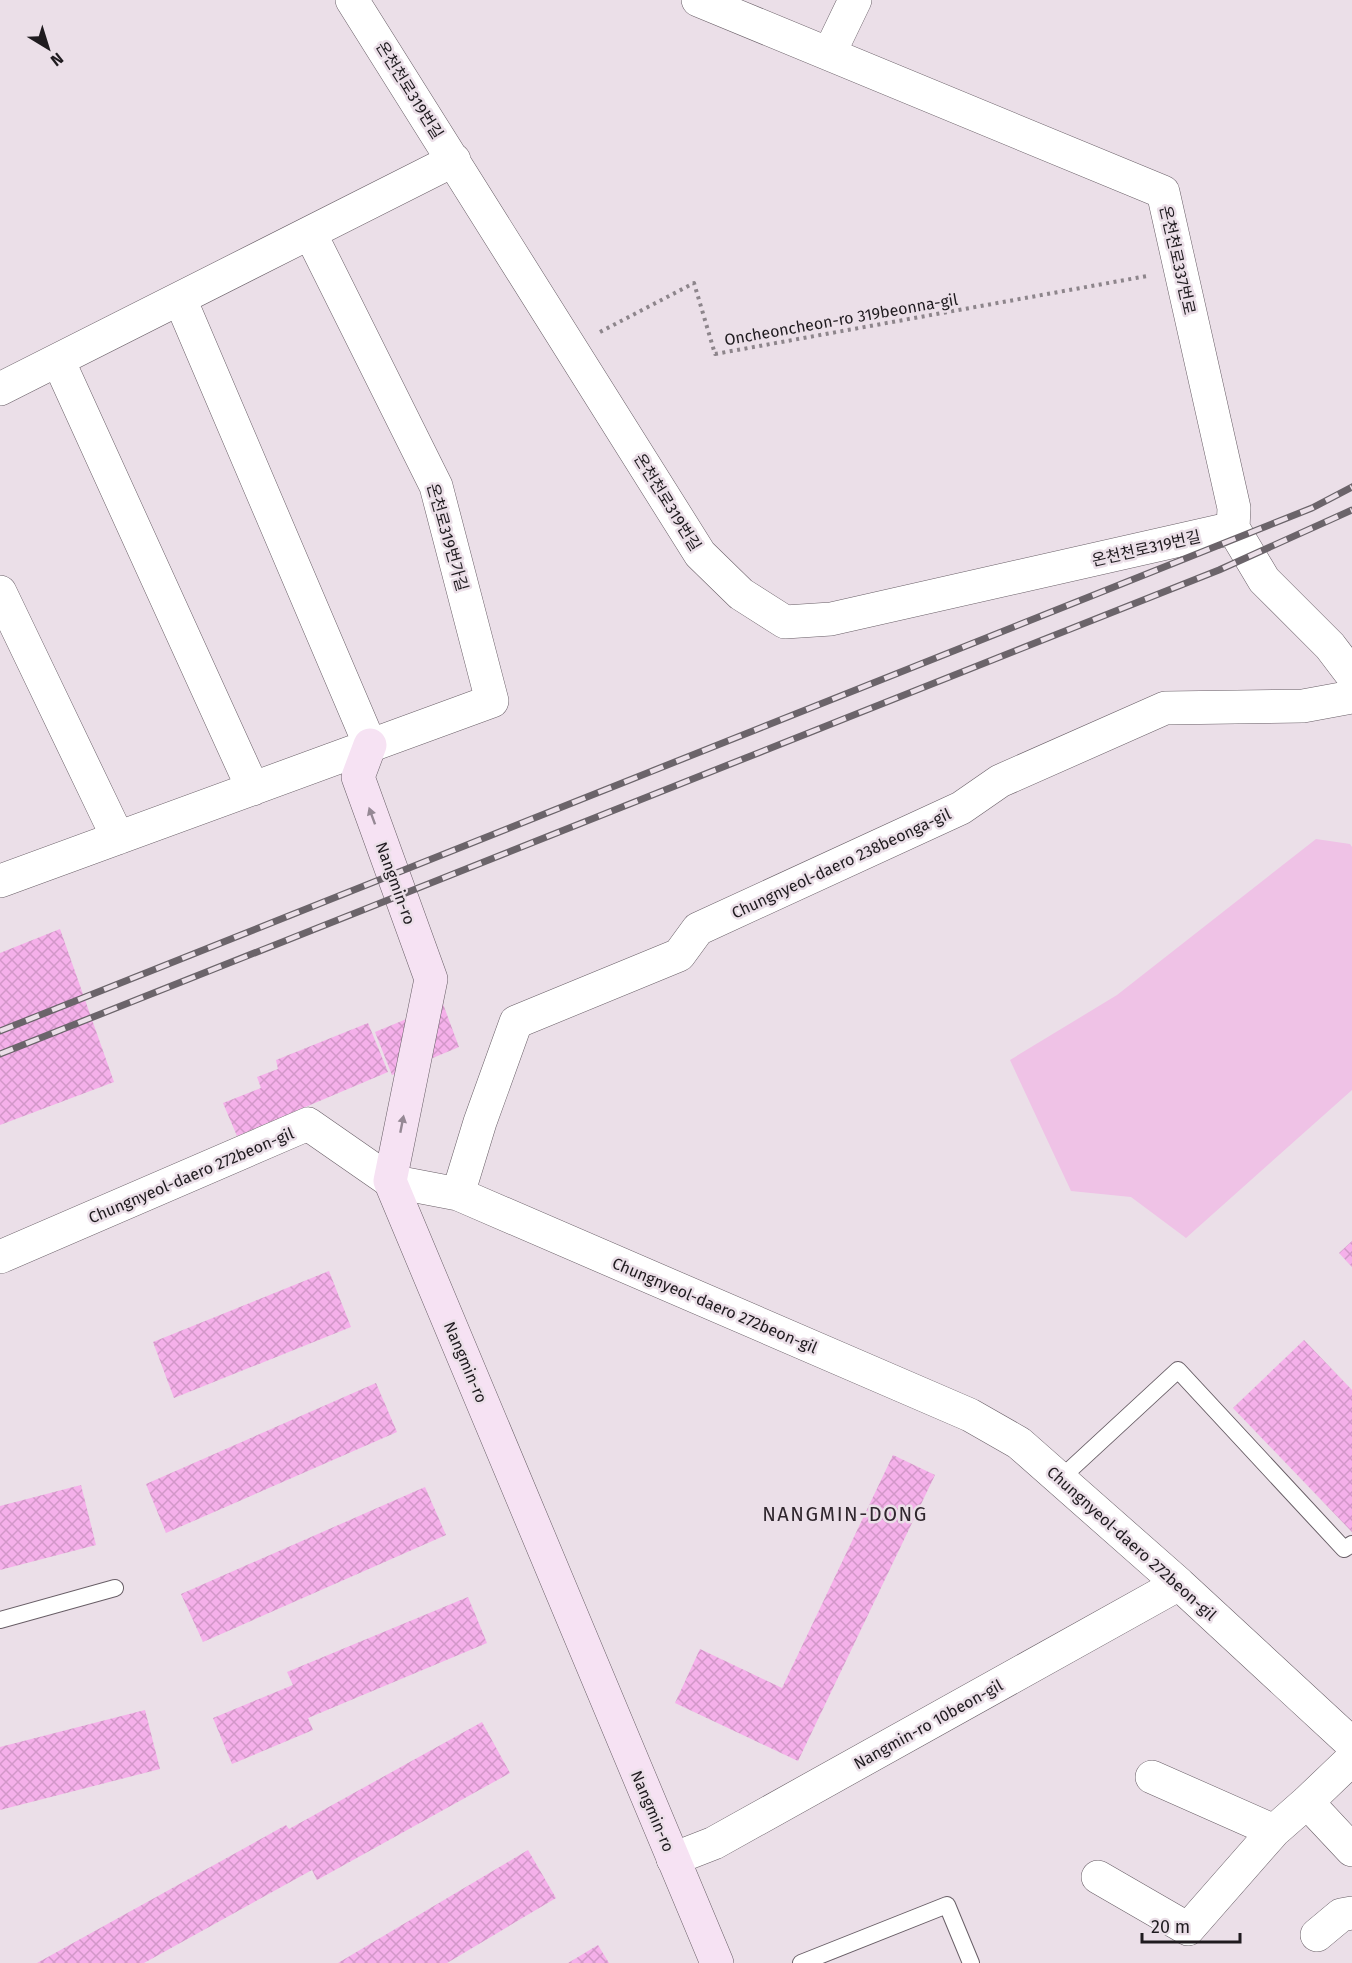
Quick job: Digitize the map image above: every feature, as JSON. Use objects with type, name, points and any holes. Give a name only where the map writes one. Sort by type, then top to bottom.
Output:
[{"type":"main road","name":"Nangmin-ro","points":[[370,745],[358,777],[431,979],[390,1181],[717,1963]]},
{"type":"street","name":"온천천로319번길","points":[[352,0],[700,554],[741,594],[785,622],[831,619],[1233,528]]},
{"type":"street","name":"온천천로337번로","points":[[698,0],[1163,192],[1234,508],[1233,528],[1264,580],[1330,646],[1352,675]]},
{"type":"street","points":[[829,54],[855,0]]},
{"type":"street","points":[[0,389],[454,160]]},
{"type":"street","name":"온천로319번가길","points":[[0,881],[492,701],[436,486],[310,232]]},
{"type":"street","points":[[180,298],[370,745]]},
{"type":"street","points":[[58,360],[253,789]]},
{"type":"street","points":[[0,592],[118,838]]},
{"type":"street","name":"Chungnyeol-daero 238beonga-gil","points":[[458,1194],[480,1122],[516,1022],[679,955],[698,929],[961,808],[1000,781],[1165,708],[1303,706],[1352,697]]},
{"type":"street","name":"Chungnyeol-daero 272beon-gil","points":[[0,1257],[309,1124],[390,1181],[458,1194],[970,1415],[1019,1443],[1179,1584],[1352,1744]]},
{"type":"street","name":"Nangmin-ro 10beon-gil","points":[[673,1859],[714,1843],[1179,1584]]},
{"type":"street","points":[[1098,1877],[1188,1929],[1274,1831],[1352,1759]]},
{"type":"street","points":[[1152,1777],[1274,1831]]},
{"type":"street","points":[[1307,1802],[1352,1851]]},
{"type":"street","points":[[1317,1935],[1341,1915],[1352,1913]]},
{"type":"lane","points":[[1060,1479],[1178,1370],[1344,1549],[1352,1544]]},
{"type":"lane","points":[[0,1620],[115,1588]]},
{"type":"lane","points":[[801,1963],[947,1905],[971,1963]]},
{"type":"path","name":"Oncheoncheon-ro 319beonna-gil","points":[[571,347],[694,283],[715,354],[1180,270]]},
{"type":"shaded area","points":[[1316,839],[1350,844],[1352,847],[1352,1090],[1186,1238],[1131,1197],[1071,1191],[1010,1060],[1117,995]]},
{"type":"building","points":[[60,929],[114,1082],[0,1125],[0,953]]},
{"type":"building","points":[[443,1004],[459,1047],[392,1075],[375,1032]]},
{"type":"building","points":[[368,1023],[388,1072],[237,1136],[223,1103],[261,1088],[257,1077],[278,1069],[276,1060]]},
{"type":"building","points":[[1352,1241],[1352,1267],[1339,1253]]},
{"type":"building","points":[[329,1271],[351,1327],[174,1398],[153,1342]]},
{"type":"building","points":[[1304,1340],[1352,1390],[1352,1532],[1233,1408]]},
{"type":"building","points":[[376,1383],[397,1432],[166,1533],[146,1484]]},
{"type":"building","points":[[893,1455],[935,1475],[798,1761],[675,1703],[700,1649],[782,1688]]},
{"type":"building","points":[[81,1485],[96,1545],[0,1570],[0,1506]]},
{"type":"building","points":[[425,1487],[446,1535],[203,1642],[181,1594]]},
{"type":"building","points":[[468,1597],[487,1643],[308,1718],[313,1730],[232,1764],[213,1718],[293,1685],[287,1672]]},
{"type":"building","points":[[145,1710],[160,1769],[0,1810],[0,1747]]},
{"type":"building","points":[[482,1722],[510,1773],[317,1880],[312,1870],[144,1963],[37,1963],[286,1825],[289,1829]]},
{"type":"building","points":[[528,1850],[556,1898],[447,1963],[338,1963]]},
{"type":"building","points":[[598,1945],[609,1963],[568,1963]]},
{"type":"railway","points":[[0,1031],[1312,508],[1352,487]]},
{"type":"railway","points":[[0,1054],[1219,570],[1352,510]]},
{"type":"district","name":"NANGMIN-DONG","points":[[845,1514]]}]
